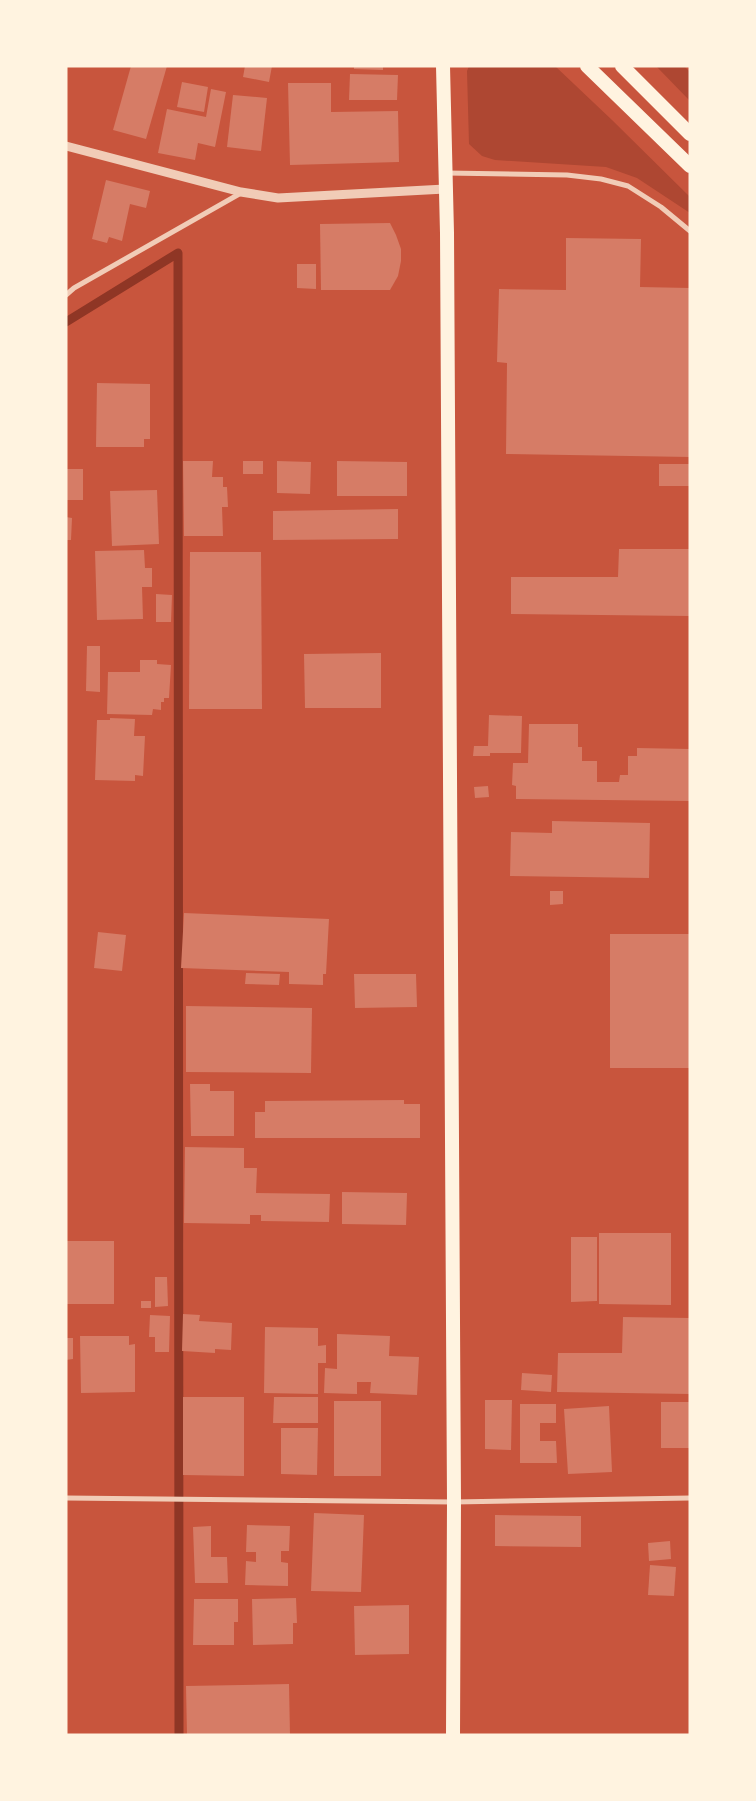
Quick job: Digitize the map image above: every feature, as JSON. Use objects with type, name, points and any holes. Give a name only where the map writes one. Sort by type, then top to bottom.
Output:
[{"type":"highway","points":[[587,66],[690,166]]},
{"type":"highway","points":[[622,66],[690,134]]},
{"type":"highway","points":[[446,70],[445,189],[447,243],[454,1502],[453,1735]]},
{"type":"street","points":[[66,146],[241,192],[278,198],[445,189]]},
{"type":"street","points":[[445,173],[567,174],[601,179],[628,186],[661,207],[690,231]]},
{"type":"street","points":[[66,295],[74,288],[241,192]]},
{"type":"street","points":[[66,1498],[454,1502],[690,1498]]},
{"type":"shaded area","points":[[469,66],[555,66],[690,197],[690,213],[637,178],[606,167],[495,160],[482,156],[469,144],[467,71]]},
{"type":"shaded area","points":[[656,66],[684,66],[690,72],[690,101]]},
{"type":"building","points":[[131,66],[167,66],[146,139],[113,130]]},
{"type":"building","points":[[245,66],[272,66],[269,82],[243,77]]},
{"type":"building","points":[[354,66],[383,66],[383,70],[354,69]]},
{"type":"building","points":[[350,74],[398,75],[397,100],[349,100]]},
{"type":"building","points":[[182,82],[208,87],[204,112],[177,107]]},
{"type":"building","points":[[288,83],[331,83],[331,112],[398,111],[399,162],[290,165]]},
{"type":"building","points":[[211,89],[226,92],[215,147],[198,143],[195,160],[158,153],[167,109],[206,117]]},
{"type":"building","points":[[233,95],[267,98],[261,151],[227,147]]},
{"type":"building","points":[[106,180],[150,191],[146,208],[130,204],[122,241],[109,237],[107,243],[92,239]]},
{"type":"building","points":[[390,223],[401,249],[401,261],[398,276],[390,290],[321,290],[320,224]]},
{"type":"building","points":[[566,238],[641,239],[640,287],[690,288],[690,457],[506,454],[507,363],[497,362],[499,289],[566,290]]},
{"type":"building","points":[[297,264],[316,264],[316,289],[297,288]]},
{"type":"building","points":[[97,383],[150,384],[150,439],[144,439],[144,447],[96,447]]},
{"type":"building","points":[[183,461],[213,461],[212,477],[223,477],[223,487],[227,487],[228,507],[222,507],[223,536],[184,536]]},
{"type":"building","points":[[243,461],[263,461],[263,474],[243,474]]},
{"type":"building","points":[[277,461],[311,462],[310,494],[277,493]]},
{"type":"building","points":[[337,461],[407,462],[407,496],[337,496]]},
{"type":"building","points":[[659,464],[690,464],[690,486],[659,486]]},
{"type":"building","points":[[66,469],[83,469],[83,500],[66,500]]},
{"type":"building","points":[[157,490],[159,544],[112,546],[110,491]]},
{"type":"building","points":[[398,509],[398,539],[273,540],[273,511]]},
{"type":"building","points":[[66,517],[72,518],[71,540],[66,540]]},
{"type":"building","points":[[619,549],[690,549],[690,616],[511,614],[511,577],[618,577]]},
{"type":"building","points":[[144,550],[145,568],[152,568],[152,587],[142,587],[143,619],[97,620],[95,551]]},
{"type":"building","points":[[190,552],[261,552],[262,709],[189,709]]},
{"type":"building","points":[[156,594],[172,595],[171,622],[156,622]]},
{"type":"building","points":[[87,646],[100,646],[100,692],[86,691]]},
{"type":"building","points":[[381,653],[381,708],[305,708],[304,654]]},
{"type":"building","points":[[140,660],[157,660],[157,664],[171,665],[169,698],[164,698],[164,702],[161,702],[161,710],[153,709],[152,715],[107,714],[108,672],[140,672]]},
{"type":"building","points":[[489,715],[522,716],[521,753],[490,753],[490,756],[473,756],[474,746],[488,746]]},
{"type":"building","points":[[110,718],[135,719],[134,736],[145,736],[143,776],[135,775],[135,781],[95,780],[97,720],[110,720]]},
{"type":"building","points":[[529,724],[578,724],[578,747],[582,747],[582,761],[597,761],[597,782],[619,782],[620,775],[628,775],[628,756],[637,756],[637,748],[690,749],[690,801],[516,799],[516,786],[512,785],[513,763],[528,763]]},
{"type":"building","points":[[488,786],[489,797],[475,798],[474,787]]},
{"type":"building","points":[[552,821],[650,823],[649,878],[510,876],[511,832],[552,833]]},
{"type":"building","points":[[550,891],[563,891],[563,904],[550,905]]},
{"type":"building","points":[[184,913],[329,919],[326,974],[323,974],[323,985],[289,984],[289,972],[181,968]]},
{"type":"building","points":[[98,932],[126,935],[122,971],[94,968]]},
{"type":"building","points":[[610,934],[690,934],[690,1068],[610,1068]]},
{"type":"building","points":[[246,973],[280,974],[279,985],[245,984]]},
{"type":"building","points":[[354,974],[416,974],[417,1007],[355,1008]]},
{"type":"building","points":[[186,1006],[312,1008],[311,1073],[186,1072]]},
{"type":"building","points":[[190,1084],[210,1084],[210,1091],[234,1091],[234,1136],[191,1136]]},
{"type":"building","points":[[404,1100],[404,1104],[420,1104],[420,1138],[255,1138],[255,1112],[265,1112],[265,1101]]},
{"type":"building","points":[[185,1147],[244,1148],[244,1168],[257,1168],[256,1193],[330,1194],[329,1222],[261,1221],[261,1215],[250,1215],[250,1224],[184,1223]]},
{"type":"building","points":[[342,1192],[407,1193],[406,1225],[342,1224]]},
{"type":"building","points":[[599,1233],[671,1233],[671,1305],[599,1304]]},
{"type":"building","points":[[571,1237],[597,1237],[597,1301],[571,1302]]},
{"type":"building","points":[[66,1241],[114,1241],[114,1304],[66,1304]]},
{"type":"building","points":[[155,1277],[167,1277],[168,1306],[155,1307]]},
{"type":"building","points":[[141,1301],[151,1301],[151,1308],[141,1308]]},
{"type":"building","points":[[183,1314],[200,1315],[199,1321],[232,1323],[231,1350],[215,1349],[215,1353],[182,1351]]},
{"type":"building","points":[[150,1315],[170,1316],[169,1352],[155,1352],[155,1337],[149,1337]]},
{"type":"building","points":[[623,1317],[690,1318],[690,1394],[557,1392],[558,1353],[622,1353]]},
{"type":"building","points":[[265,1327],[318,1328],[318,1346],[326,1345],[326,1363],[318,1363],[318,1394],[264,1393]]},
{"type":"building","points":[[337,1334],[390,1336],[389,1356],[419,1357],[417,1395],[370,1393],[371,1382],[357,1382],[357,1394],[324,1393],[325,1368],[337,1369]]},
{"type":"building","points":[[80,1336],[129,1336],[129,1345],[135,1344],[135,1392],[81,1393]]},
{"type":"building","points":[[66,1338],[73,1338],[73,1359],[66,1360]]},
{"type":"building","points":[[522,1373],[552,1375],[551,1392],[521,1390]]},
{"type":"building","points":[[183,1397],[244,1397],[244,1476],[183,1475]]},
{"type":"building","points":[[274,1397],[318,1397],[318,1423],[273,1423]]},
{"type":"building","points":[[485,1400],[512,1400],[511,1450],[485,1449]]},
{"type":"building","points":[[334,1401],[381,1401],[381,1476],[334,1476]]},
{"type":"building","points":[[661,1402],[690,1402],[690,1448],[661,1448]]},
{"type":"building","points":[[520,1404],[556,1404],[556,1423],[540,1423],[540,1441],[556,1441],[557,1463],[520,1463]]},
{"type":"building","points":[[609,1406],[612,1472],[568,1474],[564,1409]]},
{"type":"building","points":[[281,1428],[318,1428],[317,1475],[281,1474]]},
{"type":"building","points":[[314,1513],[364,1515],[361,1592],[311,1591]]},
{"type":"building","points":[[495,1515],[581,1516],[581,1547],[495,1546]]},
{"type":"building","points":[[247,1525],[290,1526],[289,1551],[281,1551],[281,1562],[288,1563],[288,1586],[245,1585],[246,1561],[256,1562],[256,1552],[246,1552]]},
{"type":"building","points":[[211,1526],[211,1557],[227,1557],[228,1583],[195,1583],[193,1527]]},
{"type":"building","points":[[670,1541],[671,1559],[649,1561],[648,1543]]},
{"type":"building","points":[[650,1565],[676,1567],[674,1596],[648,1595]]},
{"type":"building","points":[[296,1598],[297,1623],[293,1623],[293,1644],[253,1645],[252,1599]]},
{"type":"building","points":[[194,1599],[238,1599],[238,1622],[234,1622],[234,1645],[193,1645]]},
{"type":"building","points":[[409,1605],[409,1654],[355,1655],[354,1606]]},
{"type":"building","points":[[289,1684],[290,1735],[187,1735],[186,1686]]},
{"type":"waterway","points":[[66,322],[178,253],[179,1735]]}]
